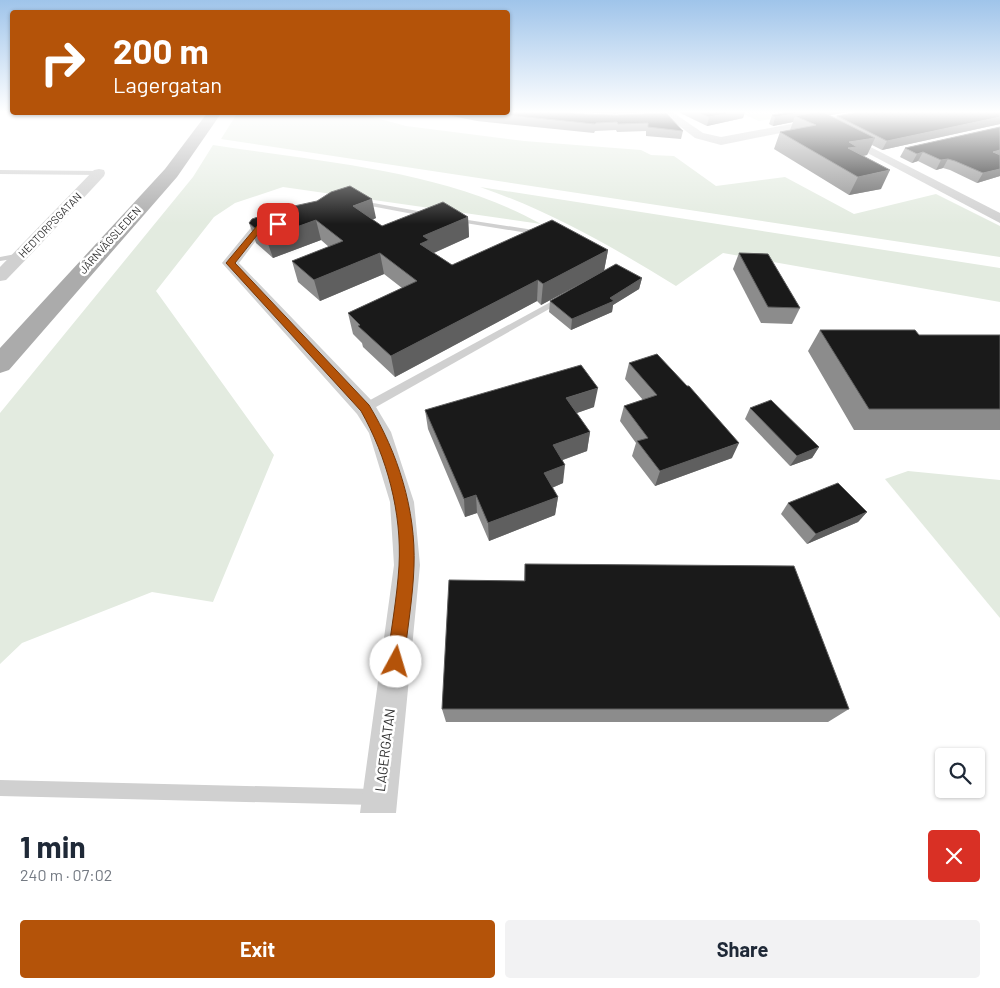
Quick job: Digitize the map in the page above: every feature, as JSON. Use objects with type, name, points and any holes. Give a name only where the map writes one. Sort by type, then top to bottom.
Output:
[{"type":"main road","name":"JÄRNVÄGSLEDEN","points":[[0,364],[189,149]]},
{"type":"street","points":[[868,149],[1000,219]]},
{"type":"street","points":[[881,156],[895,153]]},
{"type":"street","name":"HEDTORPSGATAN","points":[[0,276],[99,173]]},
{"type":"street","name":"LAGERGATAN","points":[[296,220],[259,227],[230,263],[365,408],[380,432],[402,502],[406,565],[379,805]]},
{"type":"lane","points":[[0,172],[99,173]]},
{"type":"lane","points":[[356,202],[546,234]]},
{"type":"lane","points":[[0,259],[22,255]]},
{"type":"lane","points":[[365,408],[571,294]]},
{"type":"lane","points":[[0,788],[379,805]]},
{"type":"shaded area","points":[[211,149],[240,149],[338,163],[423,180],[464,191],[504,206],[541,224],[283,187],[235,203],[214,217],[156,291],[274,455],[213,602],[152,592],[22,643],[0,664],[0,413],[193,177]]},
{"type":"shaded area","points":[[287,149],[641,150],[651,155],[674,156],[716,186],[785,177],[854,214],[936,194],[1000,226],[1000,257]]},
{"type":"shaded area","points":[[480,187],[1000,268],[1000,302],[723,253],[676,286],[629,257],[581,231],[531,207]]},
{"type":"shaded area","points":[[908,471],[1000,480],[1000,618],[885,479]]},
{"type":"building","points":[[809,149],[850,149],[890,170],[858,177]]},
{"type":"building","points":[[907,149],[1000,149],[993,152],[1000,155],[1000,169],[983,173],[955,161],[941,160],[923,152],[917,154]]},
{"type":"building","points":[[350,186],[372,199],[353,206],[382,226],[443,202],[468,217],[423,236],[429,240],[420,244],[452,265],[552,220],[608,250],[543,284],[538,280],[391,356],[358,326],[360,325],[348,313],[417,281],[380,253],[314,280],[292,261],[343,241],[316,220],[266,238],[249,223],[252,219],[285,208],[317,201],[331,192]]},
{"type":"building","points":[[739,253],[768,254],[800,308],[768,307]]},
{"type":"building","points":[[616,264],[642,278],[610,298],[614,301],[572,319],[550,301]]},
{"type":"building","points":[[820,330],[915,330],[919,335],[1000,335],[1000,409],[869,409]]},
{"type":"building","points":[[657,354],[689,386],[739,443],[660,471],[637,441],[648,438],[624,406],[657,395],[629,363]]},
{"type":"building","points":[[581,365],[598,388],[566,398],[590,432],[553,445],[565,465],[544,473],[558,497],[488,523],[476,495],[464,499],[425,410]]},
{"type":"building","points":[[771,400],[819,447],[797,456],[750,408]]},
{"type":"building","points":[[838,483],[867,512],[816,534],[788,503]]},
{"type":"building","points":[[525,564],[794,566],[849,709],[442,709],[449,580],[525,581]]},
{"type":"route","points":[[278,224],[259,227],[230,263],[365,408],[380,432],[402,502],[406,565],[396,662]]}]
